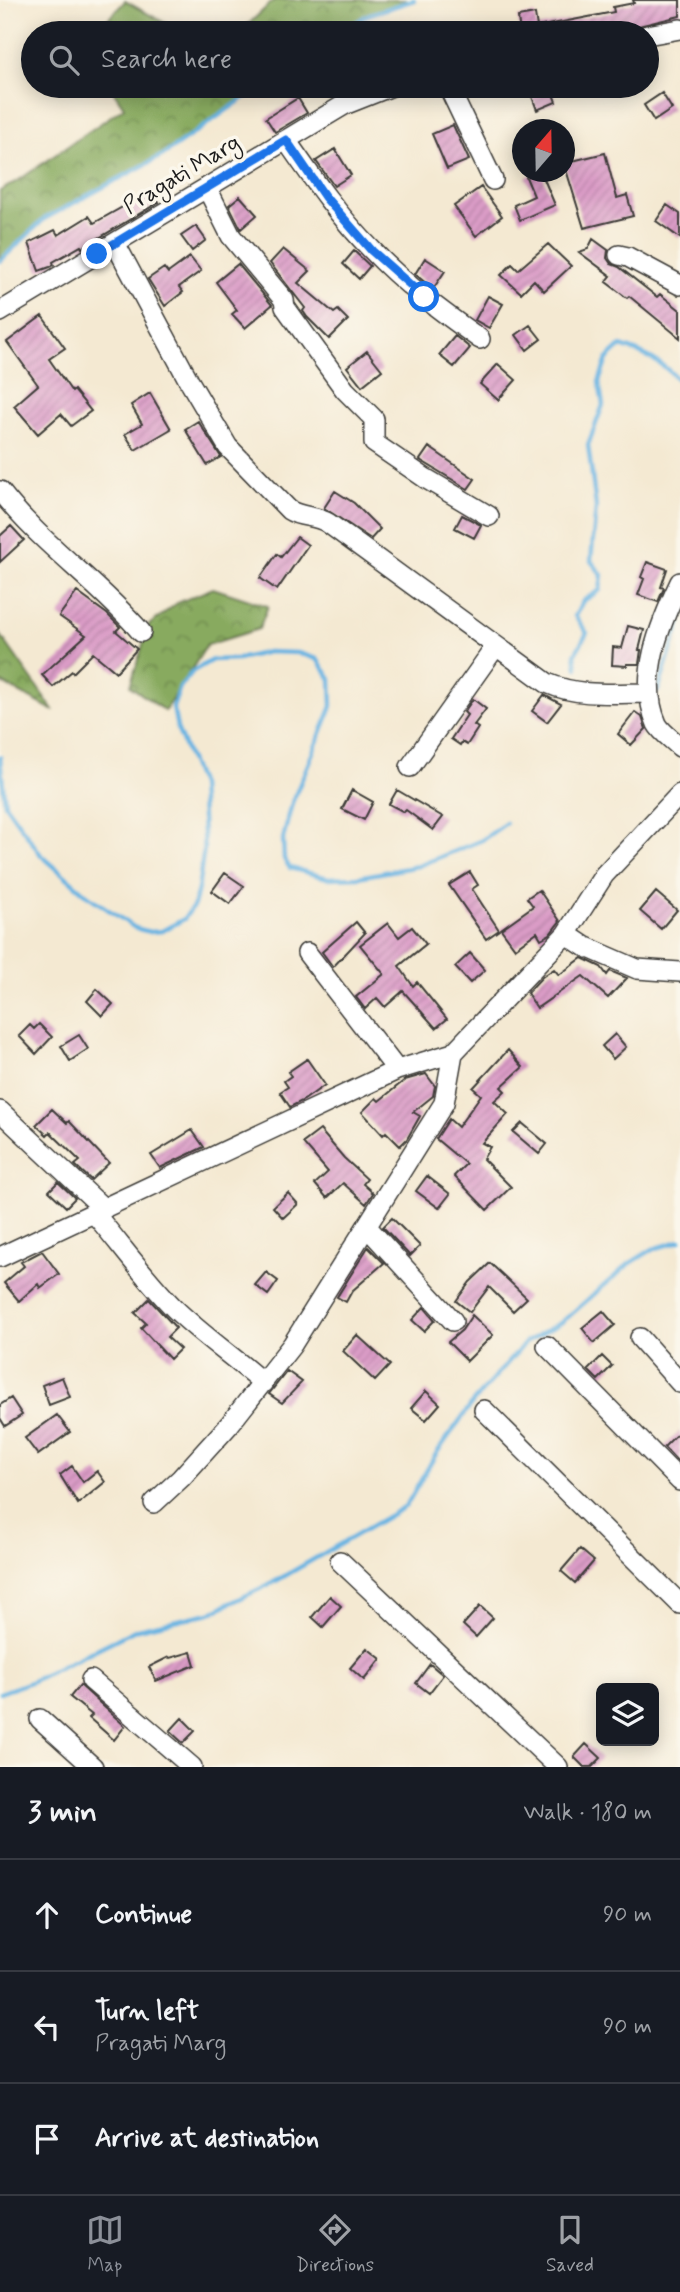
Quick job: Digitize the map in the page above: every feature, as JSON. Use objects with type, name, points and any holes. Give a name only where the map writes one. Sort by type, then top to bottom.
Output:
[{"type":"street","points":[[659,33],[680,29]]},
{"type":"street","name":"Pragati Marg","points":[[0,312],[344,105],[362,98]]},
{"type":"street","points":[[454,98],[493,180]]},
{"type":"street","points":[[286,140],[325,197],[372,251],[424,297],[480,339]]},
{"type":"street","points":[[207,188],[231,236],[284,300],[285,307],[345,390],[374,419],[374,443],[425,478],[489,516]]},
{"type":"street","points":[[115,243],[189,381],[228,447],[289,510],[295,514],[321,518],[547,683],[561,690],[648,693]]},
{"type":"street","points":[[619,255],[678,280]]},
{"type":"street","points":[[0,491],[33,529],[61,557],[120,607],[141,632]]},
{"type":"street","points":[[680,582],[654,646],[648,693],[657,726],[680,747]]},
{"type":"street","points":[[410,767],[496,646]]},
{"type":"street","points":[[2,1253],[99,1211],[397,1070],[453,1053],[566,933],[604,875],[680,794]]},
{"type":"street","points":[[566,933],[584,946],[637,969],[680,972]]},
{"type":"street","points":[[307,953],[397,1070]]},
{"type":"street","points":[[153,1503],[181,1478],[221,1434],[292,1345],[444,1103],[453,1053]]},
{"type":"street","points":[[0,1111],[99,1211],[172,1306],[263,1383]]},
{"type":"street","points":[[367,1227],[453,1321]]},
{"type":"street","points":[[640,1338],[680,1383]]},
{"type":"street","points":[[547,1346],[680,1481]]},
{"type":"street","points":[[484,1410],[680,1604]]},
{"type":"street","points":[[340,1561],[558,1767]]},
{"type":"street","points":[[91,1679],[192,1767]]},
{"type":"street","points":[[40,1719],[93,1767]]},
{"type":"green space","points":[[274,0],[414,0],[367,15],[358,21],[252,21]]},
{"type":"green space","points":[[125,1],[161,21],[106,21]]},
{"type":"green space","points":[[118,98],[244,98],[163,155],[44,219],[0,261],[0,191],[124,107]]},
{"type":"green space","points":[[213,588],[268,606],[259,629],[207,645],[165,711],[130,686],[149,625],[177,603]]},
{"type":"green space","points":[[0,634],[54,711],[0,682]]},
{"type":"building","points":[[633,0],[680,0],[680,16],[659,21],[568,21],[614,12],[613,7],[634,3]]},
{"type":"building","points":[[535,14],[536,21],[518,21],[518,17]]},
{"type":"building","points":[[662,93],[672,109],[654,121],[644,105],[659,98]]},
{"type":"building","points":[[298,98],[307,113],[275,132],[266,118]]},
{"type":"building","points":[[532,98],[554,98],[556,102],[537,110]]},
{"type":"building","points":[[453,125],[469,160],[447,169],[432,134]]},
{"type":"building","points":[[335,149],[351,175],[334,186],[316,161]]},
{"type":"building","points":[[605,153],[617,198],[627,195],[633,216],[584,228],[570,182],[575,182],[575,160]]},
{"type":"building","points":[[528,182],[545,182],[555,205],[520,220],[514,205],[534,196]]},
{"type":"building","points":[[481,187],[502,216],[476,236],[454,206]]},
{"type":"building","points":[[153,190],[159,202],[82,248],[81,246],[53,262],[54,265],[39,271],[29,243],[55,230],[58,235],[89,216],[94,223]]},
{"type":"building","points":[[240,196],[257,215],[241,229],[229,205]]},
{"type":"building","points":[[667,205],[680,214],[680,238],[656,221]]},
{"type":"building","points":[[196,226],[206,240],[192,251],[181,236]]},
{"type":"building","points":[[593,239],[608,250],[607,258],[611,264],[619,267],[657,297],[660,294],[680,310],[680,338],[629,296],[627,298],[606,282],[611,276],[579,252],[588,249]]},
{"type":"building","points":[[548,244],[571,266],[544,291],[534,280],[521,293],[501,275],[512,264],[518,270]]},
{"type":"building","points":[[283,249],[310,271],[298,283],[334,313],[338,310],[348,320],[329,339],[307,317],[303,311],[305,308],[270,263]]},
{"type":"building","points":[[354,251],[370,266],[359,279],[343,264]]},
{"type":"building","points":[[190,257],[201,271],[179,287],[183,292],[165,306],[148,279],[164,268],[168,273]]},
{"type":"building","points":[[425,258],[445,271],[433,289],[415,274]]},
{"type":"building","points":[[238,264],[272,305],[245,328],[232,314],[237,310],[216,282]]},
{"type":"building","points":[[488,296],[503,304],[489,328],[475,320]]},
{"type":"building","points":[[42,316],[65,348],[49,359],[72,392],[74,390],[91,411],[71,426],[61,414],[38,434],[14,406],[38,385],[7,342]]},
{"type":"building","points":[[530,325],[541,339],[527,350],[516,335]]},
{"type":"building","points":[[455,336],[470,348],[454,367],[439,355]]},
{"type":"building","points":[[367,351],[382,370],[362,386],[347,367]]},
{"type":"building","points":[[498,364],[516,380],[498,400],[480,384]]},
{"type":"building","points":[[150,393],[171,429],[135,450],[125,434],[142,424],[131,405]]},
{"type":"building","points":[[198,421],[221,457],[207,465],[185,429]]},
{"type":"building","points":[[429,447],[475,479],[468,489],[420,460]]},
{"type":"building","points":[[335,491],[354,503],[380,529],[371,539],[324,508]]},
{"type":"building","points":[[462,515],[481,525],[474,538],[455,528]]},
{"type":"building","points":[[11,526],[24,540],[0,562],[0,536]]},
{"type":"building","points":[[297,537],[308,545],[277,590],[260,578],[277,554],[281,557]]},
{"type":"building","points":[[647,562],[667,569],[661,587],[664,588],[658,602],[638,595]]},
{"type":"building","points":[[77,592],[107,614],[120,627],[116,631],[137,649],[116,672],[93,653],[73,673],[72,671],[53,687],[42,675],[86,635],[59,616]]},
{"type":"building","points":[[628,626],[644,630],[639,664],[612,665],[613,647],[622,648]]},
{"type":"building","points":[[544,695],[561,704],[547,722],[532,711]]},
{"type":"building","points":[[473,699],[486,709],[474,725],[478,728],[467,745],[462,742],[460,745],[451,739],[467,715],[464,712]]},
{"type":"building","points":[[635,712],[642,717],[646,729],[631,745],[618,734]]},
{"type":"building","points":[[352,790],[373,802],[364,820],[342,809]]},
{"type":"building","points":[[397,790],[443,817],[433,830],[406,810],[404,812],[389,804]]},
{"type":"building","points":[[470,872],[478,885],[472,889],[499,930],[486,939],[449,885]]},
{"type":"building","points":[[225,873],[244,886],[230,904],[212,891]]},
{"type":"building","points":[[539,890],[560,921],[550,934],[541,939],[537,932],[515,948],[501,929],[533,906],[527,898]]},
{"type":"building","points":[[656,892],[677,910],[661,929],[640,911]]},
{"type":"building","points":[[356,922],[365,933],[333,967],[322,952]]},
{"type":"building","points":[[388,923],[399,937],[412,927],[426,944],[399,966],[413,986],[417,982],[447,1019],[436,1028],[403,991],[385,1007],[377,998],[365,1009],[356,997],[384,974],[360,945]]},
{"type":"building","points":[[470,953],[485,970],[470,983],[455,967]]},
{"type":"building","points":[[582,958],[601,967],[607,975],[610,971],[627,978],[608,998],[583,976],[537,1008],[527,993],[554,969],[559,975]]},
{"type":"building","points":[[97,989],[113,1004],[102,1016],[87,1001]]},
{"type":"building","points":[[39,1024],[52,1037],[36,1054],[19,1036],[30,1025],[34,1029]]},
{"type":"building","points":[[615,1034],[626,1047],[613,1059],[602,1046]]},
{"type":"building","points":[[79,1035],[88,1049],[70,1061],[61,1046]]},
{"type":"building","points":[[508,1050],[523,1067],[501,1087],[505,1091],[494,1101],[508,1114],[482,1143],[490,1147],[483,1159],[511,1187],[487,1210],[454,1176],[466,1164],[436,1139],[449,1119],[458,1127],[481,1095],[473,1088]]},
{"type":"building","points":[[307,1059],[325,1085],[290,1107],[280,1092],[288,1087],[284,1081],[291,1076],[288,1072]]},
{"type":"building","points":[[426,1074],[435,1086],[433,1096],[413,1112],[420,1116],[400,1146],[386,1132],[383,1135],[362,1112],[376,1098],[379,1101],[405,1080]]},
{"type":"building","points":[[52,1109],[67,1123],[69,1121],[109,1163],[91,1180],[75,1165],[80,1161],[50,1132],[47,1135],[36,1125]]},
{"type":"building","points":[[522,1123],[547,1144],[539,1154],[513,1132]]},
{"type":"building","points":[[192,1130],[204,1147],[160,1168],[151,1155]]},
{"type":"building","points":[[320,1130],[367,1179],[363,1184],[373,1193],[366,1204],[343,1183],[327,1198],[315,1184],[328,1172],[303,1143]]},
{"type":"building","points":[[427,1176],[450,1194],[439,1208],[416,1191]]},
{"type":"building","points":[[58,1182],[75,1198],[66,1207],[49,1191]]},
{"type":"building","points":[[288,1193],[298,1204],[283,1218],[273,1207]]},
{"type":"building","points":[[392,1218],[420,1246],[410,1256],[383,1227]]},
{"type":"building","points":[[368,1247],[384,1263],[352,1291],[346,1302],[337,1297]]},
{"type":"building","points":[[42,1251],[59,1274],[40,1288],[38,1284],[19,1301],[4,1283],[24,1266],[21,1262]]},
{"type":"building","points":[[490,1263],[527,1298],[513,1311],[489,1287],[470,1312],[456,1301],[470,1282]]},
{"type":"building","points":[[266,1272],[278,1281],[268,1295],[255,1285]]},
{"type":"building","points":[[149,1299],[176,1328],[167,1337],[180,1349],[170,1359],[141,1328],[146,1323],[135,1313]]},
{"type":"building","points":[[424,1307],[435,1320],[424,1331],[412,1320]]},
{"type":"building","points":[[603,1311],[615,1325],[594,1343],[582,1328]]},
{"type":"building","points":[[472,1315],[493,1335],[467,1361],[448,1342],[462,1330]]},
{"type":"building","points":[[357,1335],[390,1365],[375,1381],[343,1351]]},
{"type":"building","points":[[602,1356],[612,1366],[598,1380],[588,1370]]},
{"type":"building","points":[[287,1371],[302,1382],[282,1403],[269,1394]]},
{"type":"building","points":[[62,1377],[70,1397],[49,1405],[42,1385]]},
{"type":"building","points":[[426,1391],[440,1404],[426,1420],[411,1408]]},
{"type":"building","points":[[11,1398],[22,1415],[5,1426],[0,1418],[0,1405]]},
{"type":"building","points":[[57,1415],[70,1432],[38,1455],[25,1438]]},
{"type":"building","points":[[680,1431],[680,1464],[664,1447]]},
{"type":"building","points":[[72,1466],[83,1482],[97,1471],[105,1482],[78,1504],[60,1475]]},
{"type":"building","points":[[580,1549],[594,1561],[575,1583],[561,1571]]},
{"type":"building","points":[[330,1596],[341,1606],[323,1627],[312,1617]]},
{"type":"building","points":[[480,1606],[493,1618],[476,1637],[463,1625]]},
{"type":"building","points":[[367,1648],[381,1659],[364,1680],[350,1668]]},
{"type":"building","points":[[191,1652],[195,1665],[156,1681],[149,1667],[169,1657]]},
{"type":"building","points":[[430,1664],[443,1675],[429,1693],[416,1683]]},
{"type":"building","points":[[80,1685],[125,1726],[114,1740],[89,1718],[92,1715],[70,1697]]},
{"type":"building","points":[[182,1718],[195,1731],[183,1743],[170,1731]]},
{"type":"building","points":[[586,1744],[601,1758],[592,1767],[584,1767],[574,1757]]},
{"type":"waterway","points":[[358,21],[367,15],[414,0]]},
{"type":"waterway","points":[[0,261],[44,219],[163,155],[244,98]]},
{"type":"waterway","points":[[577,668],[575,654],[587,633],[575,616],[583,601],[600,590],[602,575],[591,561],[596,507],[588,445],[603,405],[599,382],[607,359],[621,346],[653,360],[680,382]]},
{"type":"waterway","points":[[658,691],[680,623]]},
{"type":"waterway","points":[[0,757],[5,804],[41,855],[87,895],[135,928],[150,932],[162,931],[184,919],[194,905],[198,889],[204,849],[200,785],[177,728],[173,707],[180,687],[193,671],[212,660],[238,659],[268,652],[298,653],[317,659],[331,679],[332,706],[292,803],[283,839],[284,859],[290,868],[328,878],[358,877],[418,866],[482,840],[506,823]]},
{"type":"waterway","points":[[0,1693],[30,1682],[137,1629],[210,1613],[276,1581],[406,1506],[436,1454],[473,1402],[526,1342],[562,1322],[629,1264],[653,1249],[680,1241]]},
{"type":"route","points":[[97,254],[286,140],[325,197],[372,251],[424,297]]}]
